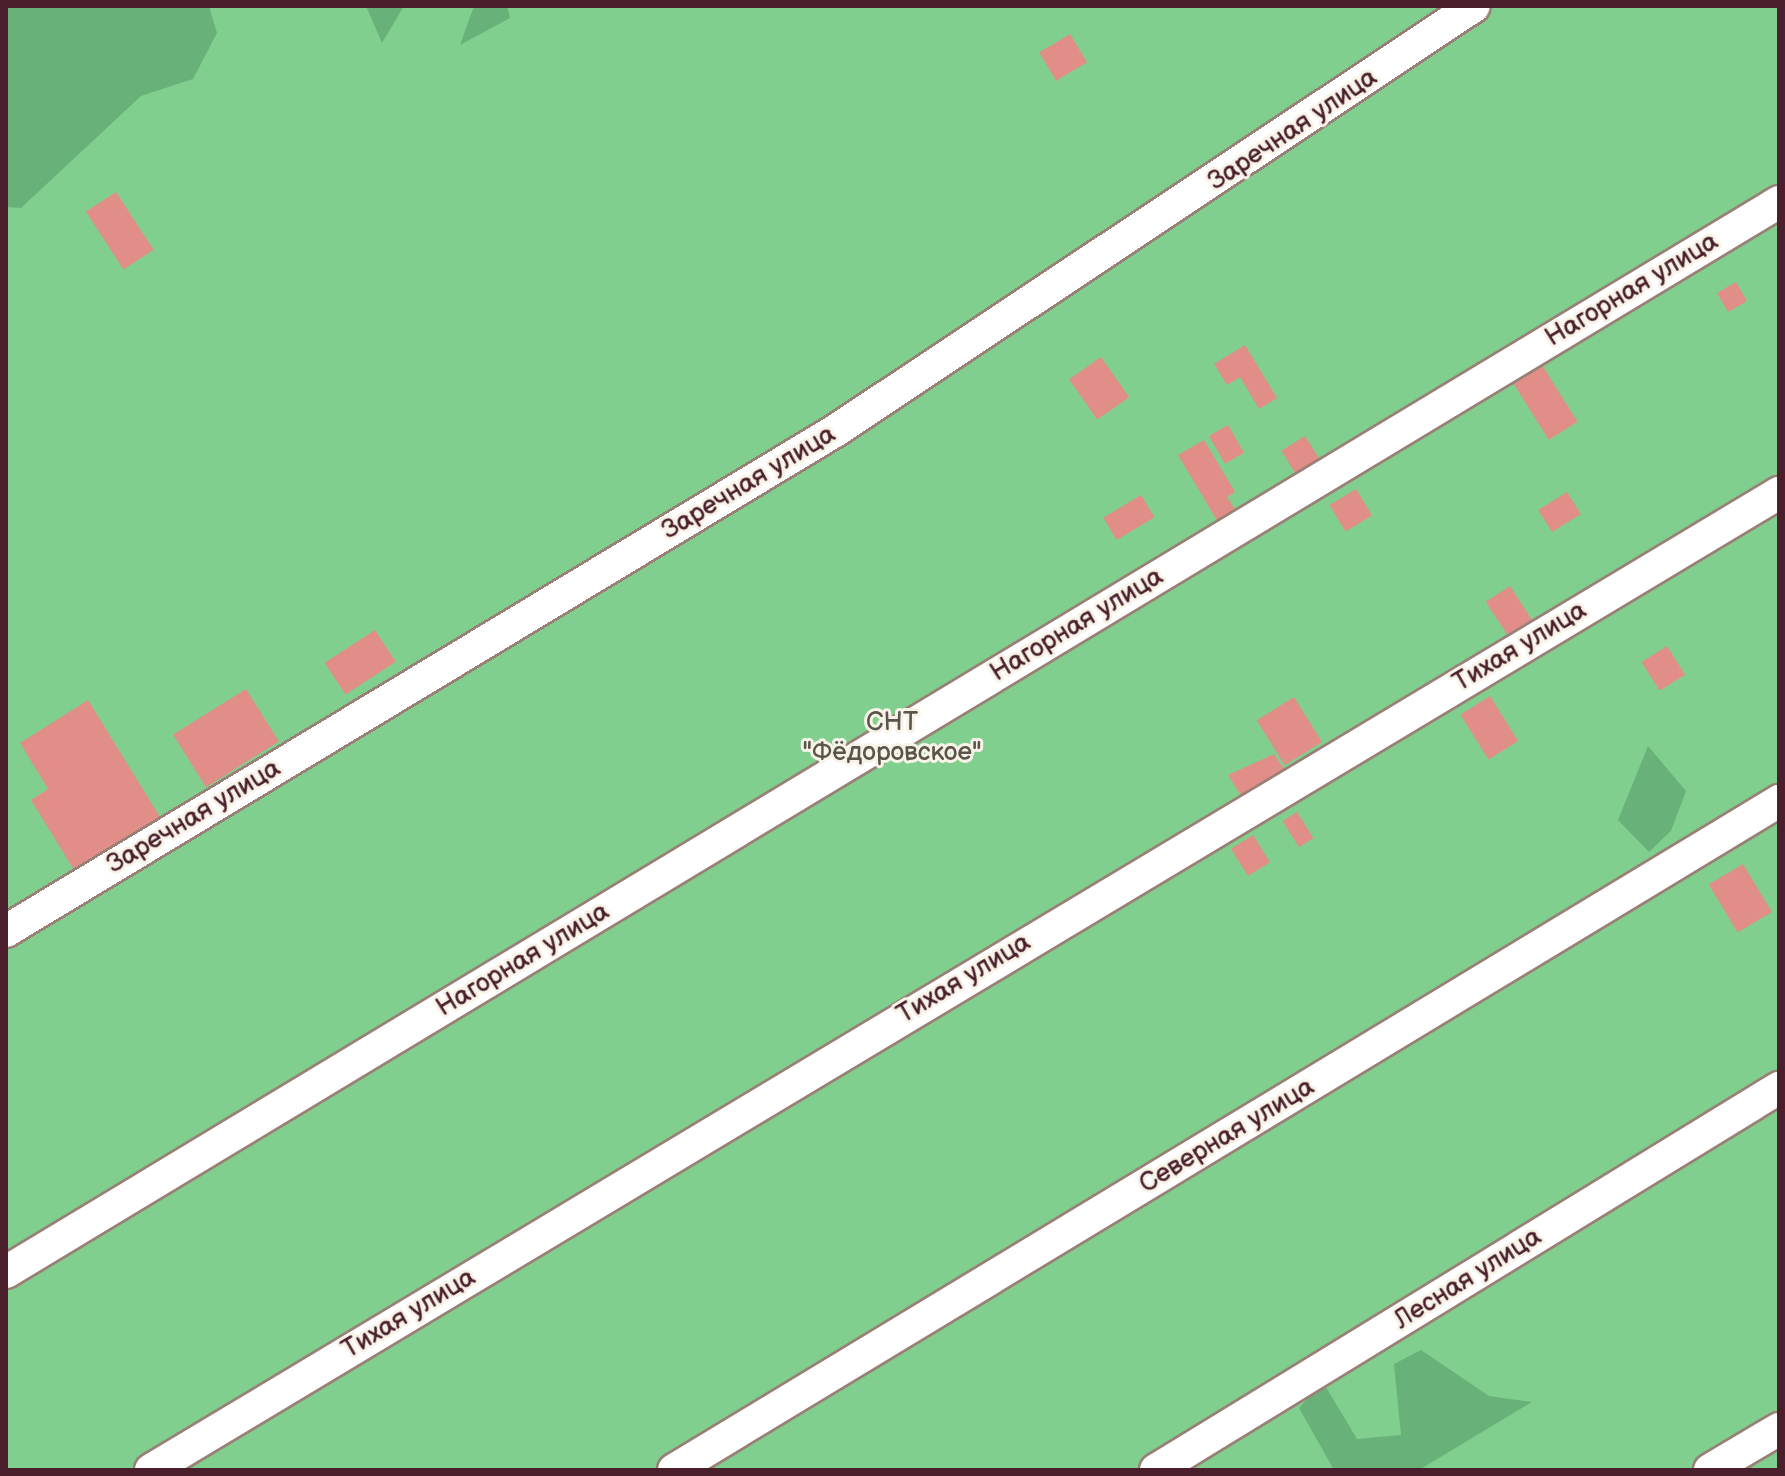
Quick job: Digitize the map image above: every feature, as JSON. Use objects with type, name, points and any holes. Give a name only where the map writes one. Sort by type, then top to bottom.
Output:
[{"type":"street","name":"Заречная улица","points":[[6,931],[835,431],[1474,6]]},
{"type":"street","name":"Нагорная улица","points":[[6,1272],[1779,202]]},
{"type":"street","name":"Тихая улица","points":[[151,1470],[1779,493]]},
{"type":"street","name":"Северная улица","points":[[674,1470],[1779,801]]},
{"type":"street","name":"Лесная улица","points":[[1156,1470],[1779,1088]]},
{"type":"street","points":[[1710,1470],[1779,1429]]},
{"type":"green space","name":"СНТ \"Фёдоровское\"","points":[[6,6],[1779,6],[1779,1470],[6,1470]]},
{"type":"green space","points":[[6,6],[209,6],[217,33],[193,79],[141,96],[21,208],[6,207]]},
{"type":"green space","points":[[366,6],[404,6],[382,43]]},
{"type":"green space","points":[[474,6],[507,6],[510,18],[460,45]]},
{"type":"green space","points":[[1648,746],[1686,791],[1671,831],[1649,852],[1618,820]]},
{"type":"green space","points":[[1421,1350],[1489,1396],[1532,1402],[1419,1470],[1334,1470],[1299,1408],[1323,1382],[1357,1439],[1401,1435],[1394,1364]]},
{"type":"building","points":[[1070,34],[1087,62],[1056,81],[1039,53]]},
{"type":"building","points":[[116,192],[154,250],[123,269],[86,212]]},
{"type":"building","points":[[1736,282],[1747,301],[1728,312],[1717,293]]},
{"type":"building","points":[[1245,345],[1277,398],[1259,409],[1240,377],[1227,385],[1214,364]]},
{"type":"building","points":[[1101,357],[1129,397],[1097,420],[1069,379]]},
{"type":"building","points":[[1542,365],[1578,422],[1549,440],[1513,383]]},
{"type":"building","points":[[1228,425],[1244,453],[1225,464],[1209,436]]},
{"type":"building","points":[[1305,436],[1320,460],[1296,475],[1281,451]]},
{"type":"building","points":[[1204,440],[1235,492],[1227,497],[1236,511],[1218,522],[1178,455]]},
{"type":"building","points":[[1356,489],[1372,516],[1345,532],[1329,505]]},
{"type":"building","points":[[1567,492],[1581,514],[1552,532],[1538,510]]},
{"type":"building","points":[[1141,495],[1154,517],[1117,540],[1103,518]]},
{"type":"building","points":[[1510,586],[1533,622],[1509,638],[1486,602]]},
{"type":"building","points":[[375,630],[396,662],[345,695],[325,663]]},
{"type":"building","points":[[1667,646],[1685,675],[1660,691],[1642,662]]},
{"type":"building","points":[[246,689],[279,742],[206,787],[173,735]]},
{"type":"building","points":[[1490,696],[1518,741],[1488,759],[1460,715]]},
{"type":"building","points":[[1294,697],[1322,742],[1285,765],[1257,720]]},
{"type":"building","points":[[88,700],[160,817],[74,870],[31,800],[48,789],[20,743]]},
{"type":"building","points":[[1274,754],[1288,775],[1245,802],[1228,775]]},
{"type":"building","points":[[1297,812],[1313,838],[1299,847],[1283,821]]},
{"type":"building","points":[[1253,835],[1270,862],[1248,876],[1231,849]]},
{"type":"building","points":[[1743,864],[1772,912],[1738,933],[1709,885]]}]
